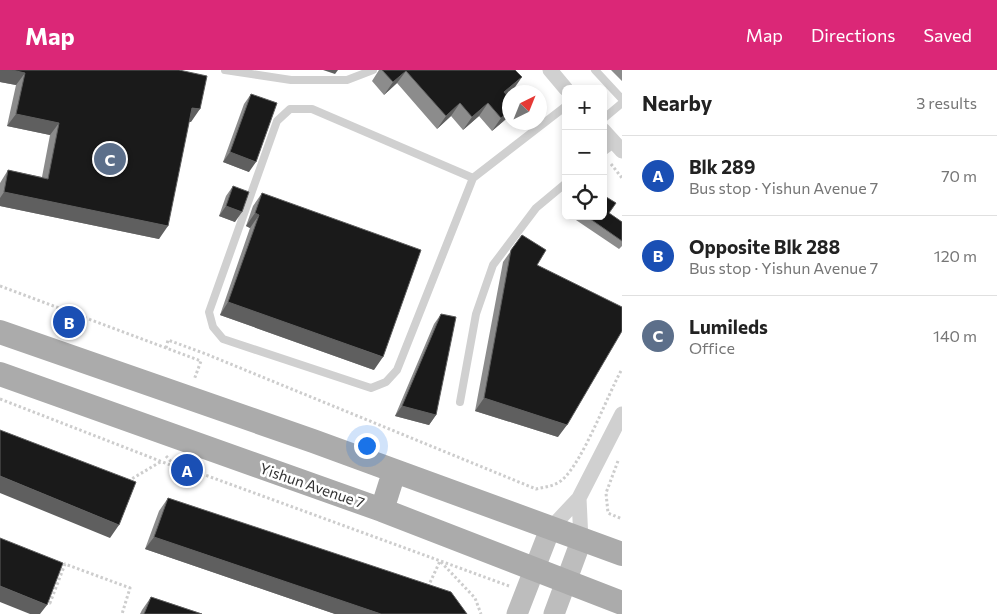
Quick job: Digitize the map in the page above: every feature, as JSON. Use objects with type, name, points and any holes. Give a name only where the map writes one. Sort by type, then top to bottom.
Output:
[{"type":"main road","points":[[0,332],[313,441],[581,541],[622,554]]},
{"type":"main road","name":"Yishun Avenue 7","points":[[0,374],[382,510],[622,603]]},
{"type":"main road","points":[[382,510],[394,472]]},
{"type":"main road","points":[[517,614],[550,529]]},
{"type":"main road","points":[[554,614],[581,541]]},
{"type":"street","points":[[550,70],[563,85]]},
{"type":"street","points":[[607,138],[613,149]]},
{"type":"street","points":[[550,529],[579,498],[620,420]]},
{"type":"street","points":[[579,498],[581,541]]},
{"type":"lane","points":[[225,70],[291,80],[347,80],[373,70]]},
{"type":"lane","points":[[595,70],[622,99]]},
{"type":"lane","points":[[607,116],[622,103]]},
{"type":"lane","points":[[473,178],[312,109],[290,109],[277,120],[209,312],[213,327],[223,339],[371,388],[386,382],[397,370],[473,178],[562,109]]},
{"type":"lane","points":[[460,402],[476,314],[493,265],[536,208],[562,186]]},
{"type":"path","points":[[0,286],[201,361]]},
{"type":"path","points":[[166,348],[168,340],[206,354],[536,489],[561,481],[574,464],[622,369]]},
{"type":"path","points":[[0,399],[178,468],[205,475],[510,586]]},
{"type":"path","points":[[166,456],[178,468]]},
{"type":"path","points":[[619,460],[606,493],[608,513],[622,518]]},
{"type":"path","points":[[123,484],[162,461]]},
{"type":"path","points":[[424,596],[440,561]]},
{"type":"path","points":[[440,561],[475,598],[481,614]]},
{"type":"path","points":[[44,601],[50,603],[65,564],[130,588],[122,614]]},
{"type":"building","points":[[12,70],[179,70],[207,76],[200,109],[192,108],[168,226],[4,192],[8,170],[48,179],[59,123],[16,114],[25,73]]},
{"type":"building","points":[[382,70],[515,70],[522,77],[512,85],[502,85],[501,118],[488,103],[472,117],[460,103],[446,116],[406,71],[393,82]]},
{"type":"building","points":[[251,94],[277,103],[256,162],[230,152]]},
{"type":"building","points":[[233,186],[249,192],[242,212],[226,206]]},
{"type":"building","points":[[262,193],[421,250],[383,357],[228,302],[259,215],[255,213]]},
{"type":"building","points":[[607,197],[616,203],[609,213],[622,222],[622,241],[592,220],[607,220]]},
{"type":"building","points":[[522,235],[546,250],[537,265],[622,307],[622,331],[567,425],[484,398],[511,250]]},
{"type":"building","points":[[441,314],[456,317],[436,415],[402,406]]},
{"type":"building","points":[[0,430],[136,482],[119,525],[0,476]]},
{"type":"building","points":[[168,498],[451,592],[467,614],[381,614],[154,537]]},
{"type":"building","points":[[0,538],[63,563],[47,605],[0,586]]},
{"type":"building","points":[[151,597],[202,614],[144,614]]},
{"type":"place","name":"Lumileds","points":[[110,159]]},
{"type":"place","name":"Opposite Blk 288","points":[[69,322]]},
{"type":"place","name":"Blk 289","points":[[187,470]]}]
